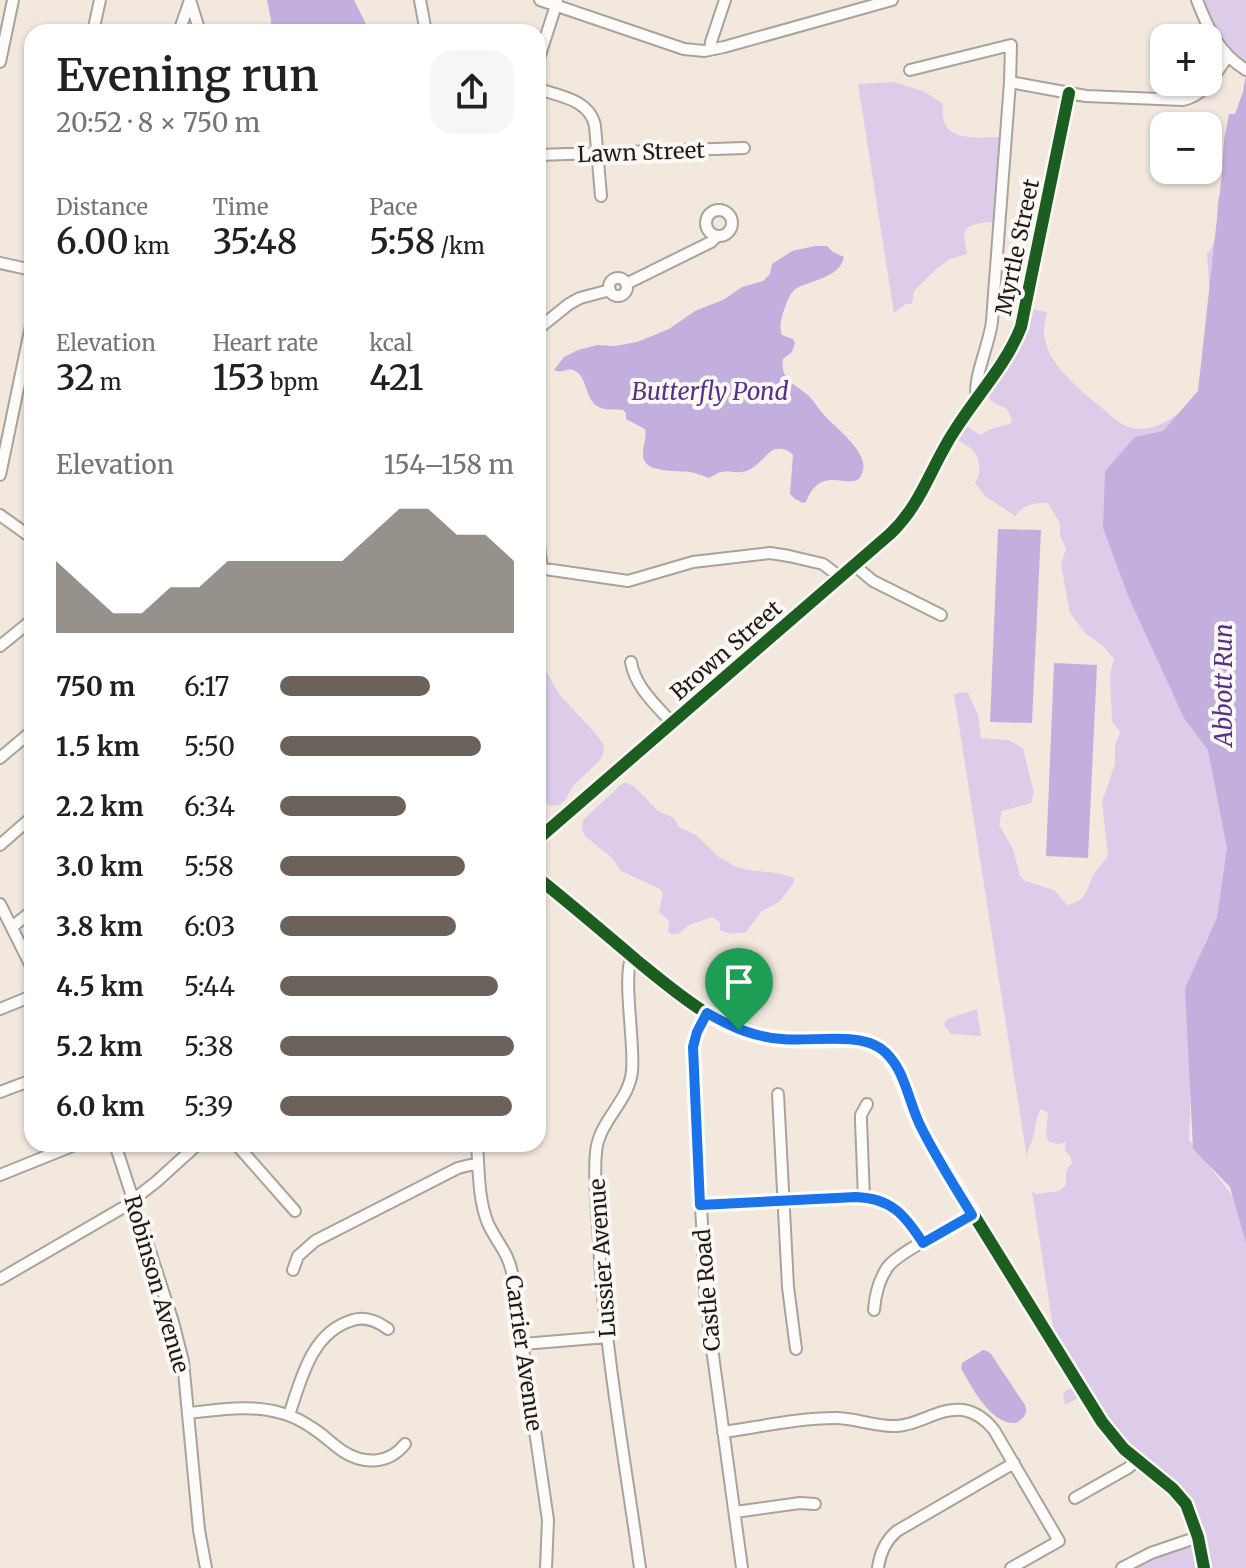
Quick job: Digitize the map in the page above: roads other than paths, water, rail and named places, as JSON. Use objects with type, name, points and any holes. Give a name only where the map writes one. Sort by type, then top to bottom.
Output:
[{"type":"street","points":[[0,62],[13,0]]},
{"type":"street","points":[[95,24],[100,0]]},
{"type":"street","points":[[182,24],[190,0]]},
{"type":"street","points":[[190,0],[198,24]]},
{"type":"street","points":[[420,0],[424,24]]},
{"type":"street","points":[[540,0],[557,3],[684,49],[710,50],[892,0]]},
{"type":"street","points":[[710,50],[725,0]]},
{"type":"street","points":[[1197,0],[1212,35],[1228,56],[1244,69]]},
{"type":"street","points":[[546,37],[557,3]]},
{"type":"street","points":[[910,70],[1011,45],[992,321],[976,385],[977,398]]},
{"type":"street","points":[[1010,82],[1092,97],[1183,100],[1202,92],[1228,56]]},
{"type":"street","points":[[546,92],[589,110],[594,121],[601,196]]},
{"type":"street","name":"Myrtle Street","points":[[928,481],[949,440],[1006,358],[1021,327],[1069,93]]},
{"type":"street","name":"Lawn Street","points":[[546,155],[744,148]]},
{"type":"street","points":[[546,323],[580,298],[610,290],[615,296],[621,296],[626,284],[711,242],[717,236]]},
{"type":"street","points":[[0,263],[24,268]]},
{"type":"street","points":[[0,475],[24,360]]},
{"type":"street","name":"Brown Street","points":[[546,832],[906,519],[928,481]]},
{"type":"street","points":[[0,516],[24,532]]},
{"type":"street","points":[[546,570],[628,581],[693,562],[770,553],[823,564],[840,577]]},
{"type":"street","points":[[854,565],[873,581],[941,615]]},
{"type":"street","points":[[0,646],[24,626]]},
{"type":"street","points":[[631,662],[639,684],[672,723]]},
{"type":"street","points":[[0,758],[24,738]]},
{"type":"street","points":[[0,845],[24,824]]},
{"type":"street","points":[[546,885],[668,985],[730,1026],[759,1036],[786,1040],[858,1040],[878,1047],[896,1066],[922,1129],[972,1215],[1102,1422],[1136,1461],[1180,1496],[1190,1513],[1204,1568]]},
{"type":"street","points":[[0,904],[24,952]]},
{"type":"street","points":[[12,927],[24,917]]},
{"type":"street","name":"Lussier Avenue","points":[[632,956],[628,970],[632,1074],[626,1093],[599,1136],[595,1155],[602,1298],[640,1568]]},
{"type":"street","points":[[0,1009],[24,999]]},
{"type":"street","name":"Castle Road","points":[[707,1013],[693,1047],[706,1304],[742,1568]]},
{"type":"street","points":[[0,1092],[24,1083]]},
{"type":"street","points":[[778,1094],[788,1287],[796,1349]]},
{"type":"street","points":[[864,1198],[861,1115],[867,1104]]},
{"type":"street","points":[[0,1175],[57,1152]]},
{"type":"street","name":"Robinson Avenue","points":[[118,1152],[183,1361],[199,1530],[206,1568]]},
{"type":"street","points":[[0,1279],[133,1201],[189,1152]]},
{"type":"street","points":[[243,1152],[295,1211]]},
{"type":"street","name":"Carrier Avenue","points":[[477,1152],[486,1219],[511,1264],[548,1520],[546,1568]]},
{"type":"street","points":[[293,1270],[298,1256],[315,1241],[458,1168],[478,1163]]},
{"type":"street","points":[[700,1205],[864,1198],[879,1200],[901,1213],[923,1243]]},
{"type":"street","points":[[874,1310],[889,1266],[972,1215]]},
{"type":"street","points":[[289,1415],[309,1360],[325,1337],[344,1324],[359,1319],[372,1320],[388,1329]]},
{"type":"street","points":[[523,1344],[607,1337]]},
{"type":"street","points":[[188,1413],[253,1408],[289,1415],[311,1427],[342,1451],[369,1460],[386,1459],[405,1444]]},
{"type":"street","points":[[723,1432],[830,1418],[897,1426],[943,1412],[966,1411],[978,1415],[994,1430],[1059,1541],[1011,1568]]},
{"type":"street","points":[[1075,1498],[1136,1461]]},
{"type":"street","points":[[878,1568],[884,1545],[897,1531],[1014,1463]]},
{"type":"street","points":[[735,1512],[800,1503],[815,1504]]},
{"type":"street","points":[[1122,1568],[1151,1553],[1198,1537]]},
{"type":"water","points":[[267,0],[354,0],[366,24],[271,24]]},
{"type":"water","name":"Abbott Run","points":[[1246,74],[1246,1243],[1230,1187],[1193,1149],[1185,988],[1217,918],[1227,848],[1208,750],[1184,718],[1129,598],[1103,528],[1105,471],[1135,437],[1163,431],[1198,391],[1222,184],[1224,140],[1229,114],[1235,114]]},
{"type":"water","name":"Butterfly Pond","points":[[827,246],[844,257],[832,273],[797,288],[786,304],[782,316],[782,335],[795,343],[792,352],[783,359],[783,367],[786,378],[809,396],[861,456],[863,470],[860,478],[854,481],[830,480],[821,483],[803,503],[790,494],[793,455],[781,449],[773,450],[746,471],[721,472],[709,478],[690,472],[653,468],[643,458],[645,429],[626,419],[623,410],[606,409],[593,403],[578,372],[554,370],[564,357],[578,350],[597,345],[637,342],[669,329],[695,311],[723,300],[742,287],[763,281],[770,274],[772,264],[792,251]]},
{"type":"water","points":[[998,529],[1041,530],[1032,723],[990,722]]},
{"type":"water","points":[[1054,663],[1097,665],[1088,858],[1046,856]]},
{"type":"water","points":[[983,1350],[991,1354],[1025,1405],[1025,1416],[1016,1423],[1007,1422],[991,1412],[961,1368],[962,1363]]}]
